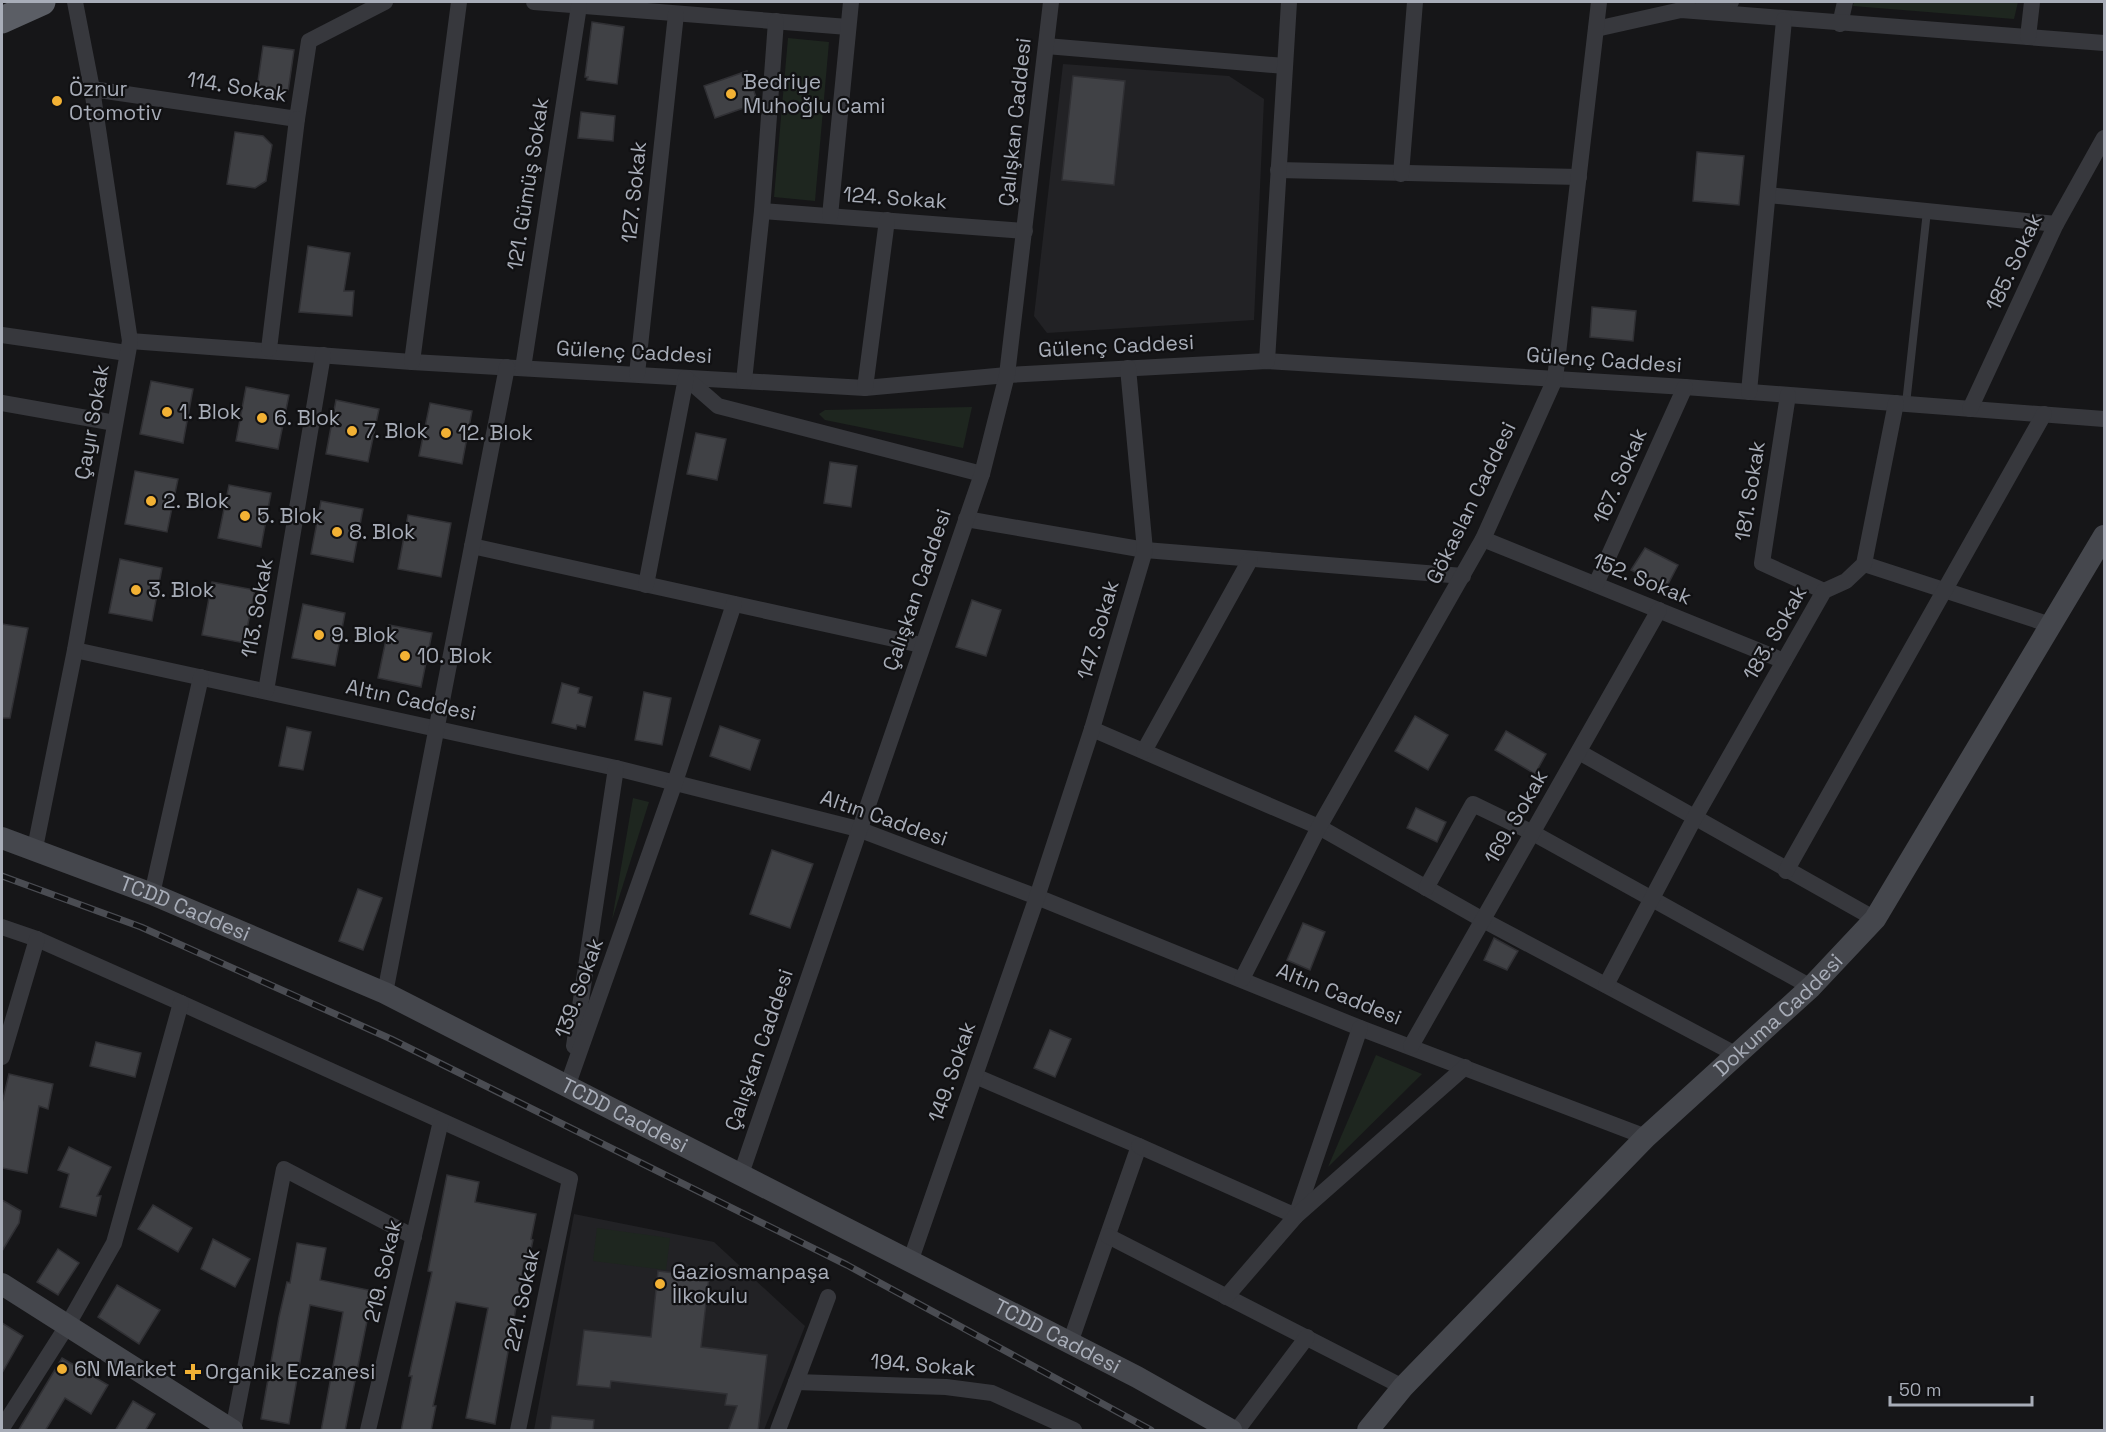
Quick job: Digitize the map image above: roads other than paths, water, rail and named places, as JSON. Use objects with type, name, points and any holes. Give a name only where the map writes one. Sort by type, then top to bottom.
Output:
[{"type":"highway","points":[[2,20],[42,2]]},
{"type":"main road","name":"Dokuma Caddesi","points":[[1368,1431],[1402,1387],[1646,1137],[1810,987],[1875,919],[2104,536]]},
{"type":"main road","name":"TCDD Caddesi","points":[[2,838],[35,848],[152,894],[385,993],[568,1084],[1070,1343],[1232,1431]]},
{"type":"main road","points":[[2,1284],[233,1431]]},
{"type":"street","name":"Çayır Sokak","points":[[35,848],[75,650],[128,347],[92,88],[75,2]]},
{"type":"street","name":"114. Sokak","points":[[92,88],[297,119],[309,41],[385,2]]},
{"type":"street","points":[[412,362],[459,2]]},
{"type":"street","points":[[534,2],[848,27]]},
{"type":"street","points":[[830,216],[850,2]]},
{"type":"street","name":"Çalışkan Caddesi","points":[[741,1174],[921,645],[982,474],[1006,375],[1051,2]]},
{"type":"street","points":[[1267,361],[1289,2]]},
{"type":"street","points":[[1401,174],[1414,2]]},
{"type":"street","name":"Gökaslan Caddesi","points":[[1242,979],[1319,827],[1483,539],[1555,379],[1599,2]]},
{"type":"street","points":[[1596,28],[1731,2]]},
{"type":"street","points":[[1840,24],[1845,2]]},
{"type":"street","points":[[2028,37],[2032,2]]},
{"type":"street","name":"121. Gümüş Sokak","points":[[385,993],[472,546],[515,368],[579,6]]},
{"type":"street","points":[[1681,10],[1784,20],[2104,43]]},
{"type":"street","name":"127. Sokak","points":[[637,374],[676,14]]},
{"type":"street","points":[[1749,392],[1784,20]]},
{"type":"street","points":[[744,381],[762,211],[776,21]]},
{"type":"street","points":[[1046,46],[1285,66]]},
{"type":"street","points":[[269,350],[297,119]]},
{"type":"street","name":"185. Sokak","points":[[1970,409],[2056,224],[2104,138]]},
{"type":"street","points":[[1278,170],[1579,177]]},
{"type":"street","points":[[1768,195],[2056,224]]},
{"type":"street","name":"124. Sokak","points":[[762,211],[1025,231]]},
{"type":"street","points":[[865,388],[887,220]]},
{"type":"street","name":"Gülenç Caddesi","points":[[2,335],[128,347],[269,350],[412,362],[865,388],[1006,375],[1267,361],[1685,387],[2104,419]]},
{"type":"street","name":"113. Sokak","points":[[266,691],[323,355]]},
{"type":"street","name":"147. Sokak","points":[[1037,897],[1092,729],[1145,550],[1128,368]]},
{"type":"street","points":[[646,585],[686,378]]},
{"type":"street","points":[[686,378],[718,406],[982,474]]},
{"type":"street","name":"167. Sokak","points":[[1596,584],[1685,387]]},
{"type":"street","name":"181. Sokak","points":[[1788,395],[1762,563],[1824,591]]},
{"type":"street","points":[[2,403],[115,423]]},
{"type":"street","points":[[1901,404],[1864,564],[2051,626]]},
{"type":"street","points":[[1786,871],[2044,414]]},
{"type":"street","points":[[966,519],[1145,550],[1463,576]]},
{"type":"street","name":"152. Sokak","points":[[1483,539],[1784,661]]},
{"type":"street","points":[[472,546],[921,645]]},
{"type":"street","points":[[1144,751],[1250,560]]},
{"type":"street","name":"183. Sokak","points":[[1606,985],[1694,819],[1824,591],[1846,581],[1864,564]]},
{"type":"street","name":"139. Sokak","points":[[568,1084],[675,782],[734,604]]},
{"type":"street","name":"169. Sokak","points":[[1411,1046],[1659,610]]},
{"type":"street","name":"Altın Caddesi","points":[[75,650],[616,768],[858,829],[1037,897],[1360,1028],[1646,1137]]},
{"type":"street","points":[[152,894],[201,677]]},
{"type":"street","points":[[1092,729],[1319,827],[1483,920],[1737,1055]]},
{"type":"street","points":[[1579,752],[1786,871],[1875,919]]},
{"type":"street","name":"139. Sokak","points":[[568,1084],[616,768]]},
{"type":"street","points":[[1426,888],[1473,804],[1533,832],[1810,987]]},
{"type":"street","name":"149. Sokak","points":[[910,1262],[1037,897]]},
{"type":"street","points":[[2,927],[37,939],[441,1121]]},
{"type":"street","points":[[2,1057],[37,939]]},
{"type":"street","points":[[2,1428],[67,1326],[114,1243],[181,1003]]},
{"type":"street","points":[[1296,1216],[1360,1028]]},
{"type":"street","points":[[1226,1296],[1296,1216],[1465,1067]]},
{"type":"street","points":[[975,1076],[1296,1216]]},
{"type":"street","name":"221. Sokak","points":[[441,1121],[570,1179],[518,1431]]},
{"type":"street","name":"219. Sokak","points":[[368,1431],[441,1121]]},
{"type":"street","points":[[1070,1343],[1139,1146]]},
{"type":"street","points":[[233,1431],[284,1170],[414,1237]]},
{"type":"street","points":[[1108,1236],[1402,1387]]},
{"type":"street","points":[[778,1431],[828,1297]]},
{"type":"street","points":[[1237,1431],[1306,1337]]},
{"type":"street","name":"194. Sokak","points":[[796,1382],[946,1387],[992,1393],[1074,1431]]},
{"type":"lane","points":[[1901,404],[1926,211]]},
{"type":"railway","points":[[2,876],[141,927],[391,1039],[847,1265],[1151,1430]]},
{"type":"place","name":"Bedriye Muhoğlu Cami","points":[[731,94]]},
{"type":"place","name":"Öznur Otomotiv","points":[[57,101]]},
{"type":"place","name":"1. Blok","points":[[167,412]]},
{"type":"place","name":"6. Blok","points":[[262,418]]},
{"type":"place","name":"7. Blok","points":[[352,431]]},
{"type":"place","name":"12. Blok","points":[[446,433]]},
{"type":"place","name":"2. Blok","points":[[151,501]]},
{"type":"place","name":"5. Blok","points":[[245,516]]},
{"type":"place","name":"8. Blok","points":[[337,532]]},
{"type":"place","name":"3. Blok","points":[[136,590]]},
{"type":"place","name":"9. Blok","points":[[319,635]]},
{"type":"place","name":"10. Blok","points":[[405,656]]},
{"type":"place","name":"Gaziosmanpaşa İlkokulu","points":[[660,1284]]},
{"type":"place","name":"6N Market","points":[[62,1369]]},
{"type":"place","name":"Organik Eczanesi","points":[[193,1372]]}]
